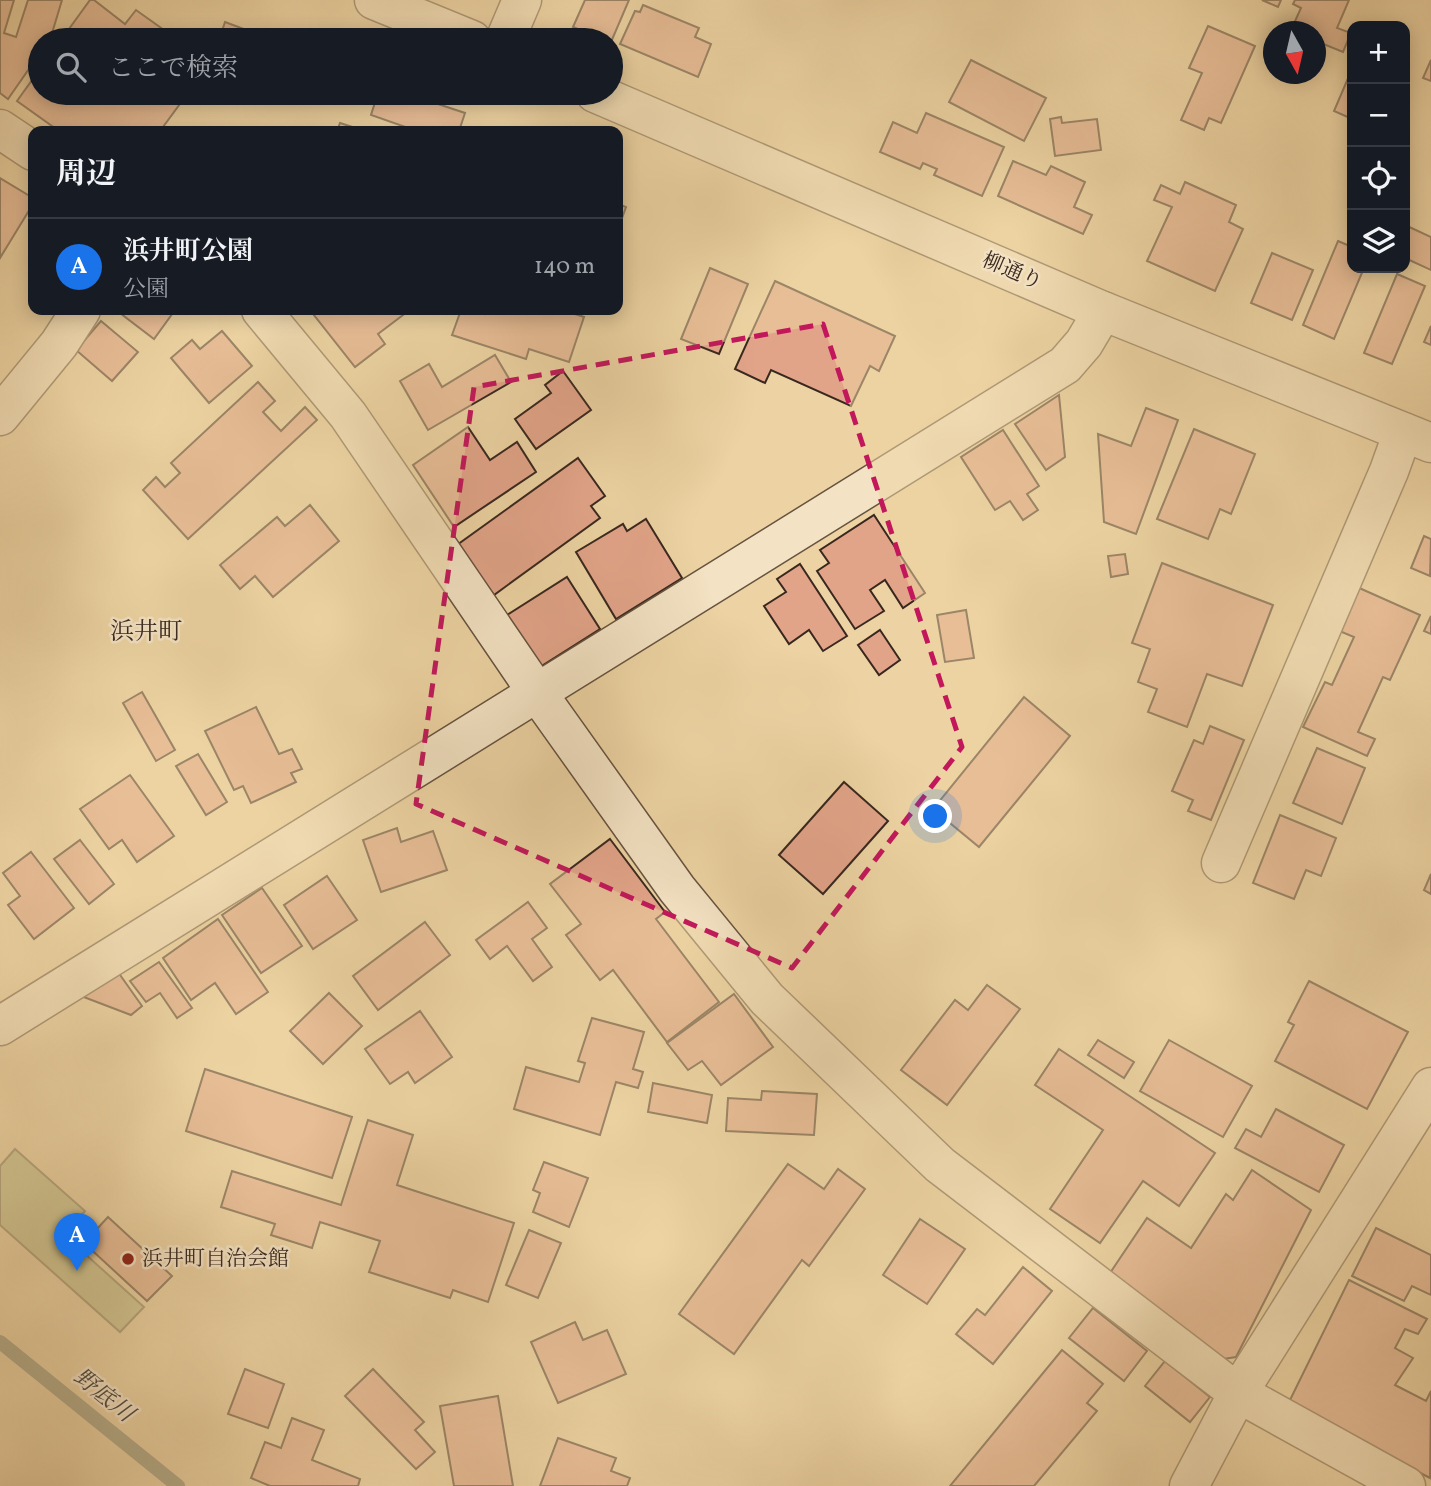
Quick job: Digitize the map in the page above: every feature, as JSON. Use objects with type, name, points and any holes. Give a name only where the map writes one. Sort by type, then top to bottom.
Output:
[{"type":"street","points":[[374,0],[443,28]]},
{"type":"street","points":[[510,28],[522,0]]},
{"type":"street","name":"柳通り","points":[[623,105],[1103,311],[1417,438]]},
{"type":"street","points":[[0,129],[28,148]]},
{"type":"street","points":[[0,1026],[1065,365],[1084,343],[1103,311]]},
{"type":"street","points":[[0,416],[60,344],[78,315]]},
{"type":"street","points":[[265,315],[348,415],[536,691],[677,889],[767,999],[940,1165],[1237,1392],[1406,1486]]},
{"type":"street","points":[[1220,863],[1390,471],[1417,438]]},
{"type":"street","points":[[1189,1486],[1237,1392],[1431,1087]]},
{"type":"highlighted area","points":[[823,324],[962,747],[792,968],[416,804],[474,387]]},
{"type":"green space","points":[[15,1149],[85,1211],[64,1235],[144,1307],[120,1332],[0,1225],[0,1166]]},
{"type":"building","points":[[0,0],[14,0],[4,33],[16,37],[28,0],[62,0],[54,28],[28,28],[28,70],[8,99],[0,93]]},
{"type":"building","points":[[90,0],[94,0],[125,24],[136,10],[161,28],[70,28]]},
{"type":"building","points":[[585,0],[629,0],[617,28],[573,27]]},
{"type":"building","points":[[1262,0],[1281,0],[1278,7]]},
{"type":"building","points":[[1295,0],[1349,0],[1337,28],[1347,32],[1343,52],[1326,45],[1326,21],[1295,21],[1301,8],[1293,4]]},
{"type":"building","points":[[643,5],[699,28],[695,37],[711,44],[698,77],[623,45],[623,37],[635,11],[640,12]]},
{"type":"building","points":[[225,22],[241,28],[223,28]]},
{"type":"building","points":[[1208,26],[1255,46],[1221,123],[1209,118],[1204,130],[1181,120],[1202,73],[1189,68]]},
{"type":"building","points":[[971,60],[1046,98],[1024,141],[949,102]]},
{"type":"building","points":[[1431,60],[1431,81],[1423,78]]},
{"type":"building","points":[[1347,81],[1347,117],[1334,111]]},
{"type":"building","points":[[28,86],[28,105],[179,105],[164,126],[52,126],[17,101]]},
{"type":"building","points":[[374,105],[441,105],[465,113],[461,126],[403,126],[371,115]]},
{"type":"building","points":[[926,113],[1004,147],[982,196],[934,175],[937,169],[923,163],[920,169],[880,152],[893,122],[917,133]]},
{"type":"building","points":[[1061,117],[1062,123],[1097,119],[1101,150],[1055,156],[1050,119]]},
{"type":"building","points":[[1013,161],[1046,175],[1051,166],[1085,182],[1074,207],[1092,215],[1083,234],[998,196]]},
{"type":"building","points":[[0,178],[28,195],[28,212],[0,258]]},
{"type":"building","points":[[1185,182],[1236,205],[1229,222],[1243,229],[1215,291],[1147,261],[1172,207],[1154,200],[1161,185],[1180,194]]},
{"type":"building","points":[[1410,227],[1431,237],[1431,270],[1410,260]]},
{"type":"building","points":[[1338,241],[1347,245],[1347,273],[1362,273],[1334,339],[1303,325]]},
{"type":"building","points":[[1272,253],[1313,270],[1292,320],[1251,303]]},
{"type":"building","points":[[710,268],[748,284],[719,354],[681,339]]},
{"type":"building","points":[[1397,274],[1425,286],[1392,364],[1364,353]]},
{"type":"building","points":[[775,281],[895,336],[879,371],[870,366],[851,406],[771,370],[765,383],[735,369]]},
{"type":"building","points":[[123,315],[171,315],[154,339]]},
{"type":"building","points":[[314,315],[403,315],[378,334],[385,344],[355,367]]},
{"type":"building","points":[[459,315],[584,317],[569,362],[529,349],[526,359],[452,335]]},
{"type":"building","points":[[101,321],[138,352],[112,381],[76,350]]},
{"type":"building","points":[[1431,326],[1431,345],[1424,342]]},
{"type":"building","points":[[222,331],[252,366],[209,403],[171,358],[192,340],[200,349]]},
{"type":"building","points":[[495,355],[511,382],[428,430],[400,381],[429,364],[442,387]]},
{"type":"building","points":[[563,371],[591,410],[536,449],[515,419],[551,393],[545,385]]},
{"type":"building","points":[[258,382],[275,401],[263,412],[281,431],[305,407],[317,420],[188,539],[143,490],[156,477],[165,487],[180,473],[171,463]]},
{"type":"building","points":[[1059,395],[1065,457],[1046,470],[1015,424]]},
{"type":"building","points":[[1146,408],[1178,420],[1136,534],[1104,522],[1098,434],[1131,446]]},
{"type":"building","points":[[468,427],[490,460],[517,442],[536,472],[454,527],[413,465]]},
{"type":"building","points":[[1194,429],[1255,454],[1231,514],[1220,509],[1208,539],[1157,519]]},
{"type":"building","points":[[1003,430],[1039,486],[1027,494],[1038,510],[1023,520],[1010,501],[995,510],[961,457]]},
{"type":"building","points":[[578,458],[605,496],[591,506],[600,518],[494,595],[457,545]]},
{"type":"building","points":[[310,505],[339,541],[273,597],[255,576],[240,589],[220,565],[277,517],[285,526]]},
{"type":"building","points":[[874,515],[925,593],[903,608],[885,580],[870,590],[884,611],[855,629],[817,571],[829,563],[820,550]]},
{"type":"building","points":[[646,519],[682,578],[616,619],[576,552],[623,524],[627,531]]},
{"type":"building","points":[[1424,536],[1431,539],[1430,576],[1411,568]]},
{"type":"building","points":[[1125,554],[1128,574],[1111,577],[1108,556]]},
{"type":"building","points":[[1162,563],[1273,605],[1242,686],[1207,674],[1187,727],[1148,712],[1157,689],[1138,682],[1150,649],[1132,643]]},
{"type":"building","points":[[800,564],[847,636],[823,651],[809,630],[789,644],[764,606],[786,592],[777,579]]},
{"type":"building","points":[[567,577],[600,629],[540,667],[507,615]]},
{"type":"building","points":[[1357,587],[1420,615],[1390,680],[1383,677],[1358,732],[1375,739],[1367,756],[1303,727],[1325,682],[1332,685],[1354,637],[1337,630]]},
{"type":"building","points":[[966,610],[974,658],[945,662],[937,615]]},
{"type":"building","points":[[1431,616],[1431,634],[1424,631]]},
{"type":"building","points":[[880,630],[900,660],[879,675],[858,645]]},
{"type":"building","points":[[142,692],[175,750],[156,761],[123,703]]},
{"type":"building","points":[[1024,697],[1070,736],[979,847],[933,809]]},
{"type":"building","points":[[256,707],[279,754],[292,749],[302,769],[291,773],[296,782],[251,803],[243,786],[234,790],[205,731]]},
{"type":"building","points":[[1210,726],[1244,740],[1211,820],[1188,811],[1193,800],[1172,791],[1194,740],[1203,744]]},
{"type":"building","points":[[1317,748],[1365,768],[1342,824],[1293,803]]},
{"type":"building","points":[[198,754],[227,802],[206,815],[176,766]]},
{"type":"building","points":[[130,775],[174,836],[137,862],[122,840],[109,849],[80,809]]},
{"type":"building","points":[[844,782],[888,821],[823,894],[779,855]]},
{"type":"building","points":[[1280,815],[1336,838],[1321,876],[1306,870],[1294,899],[1253,883]]},
{"type":"building","points":[[397,828],[401,842],[433,831],[447,870],[381,892],[363,840]]},
{"type":"building","points":[[610,839],[665,912],[656,919],[719,1002],[667,1042],[613,970],[600,980],[566,935],[581,924],[550,884]]},
{"type":"building","points":[[80,840],[114,884],[89,904],[54,859]]},
{"type":"building","points":[[31,852],[74,908],[34,939],[8,905],[20,896],[3,873]]},
{"type":"building","points":[[1431,874],[1431,894],[1424,890]]},
{"type":"building","points":[[327,876],[357,920],[313,949],[284,905]]},
{"type":"building","points":[[262,888],[302,946],[261,973],[222,915]]},
{"type":"building","points":[[528,902],[547,928],[532,939],[552,967],[533,981],[507,946],[490,959],[476,940]]},
{"type":"building","points":[[218,919],[268,992],[236,1014],[215,983],[191,1000],[163,958]]},
{"type":"building","points":[[425,922],[450,955],[378,1010],[353,976]]},
{"type":"building","points":[[159,962],[192,1008],[177,1018],[160,993],[146,1002],[130,981]]},
{"type":"building","points":[[118,972],[142,1006],[131,1015],[81,996]]},
{"type":"building","points":[[1309,981],[1408,1032],[1367,1109],[1275,1061],[1294,1025],[1288,1022]]},
{"type":"building","points":[[987,985],[1020,1009],[947,1105],[901,1070],[955,1000],[968,1010]]},
{"type":"building","points":[[329,993],[362,1026],[323,1064],[290,1031]]},
{"type":"building","points":[[734,994],[773,1047],[721,1085],[702,1061],[688,1070],[667,1043]]},
{"type":"building","points":[[420,1011],[452,1057],[415,1083],[408,1072],[390,1084],[365,1049]]},
{"type":"building","points":[[592,1018],[644,1032],[633,1069],[643,1072],[638,1088],[616,1082],[600,1135],[514,1109],[526,1067],[579,1082],[585,1063],[578,1061]]},
{"type":"building","points":[[1098,1040],[1134,1062],[1124,1078],[1088,1055]]},
{"type":"building","points":[[1169,1040],[1252,1086],[1223,1137],[1140,1091]]},
{"type":"building","points":[[1059,1049],[1215,1153],[1179,1206],[1143,1181],[1100,1243],[1050,1209],[1103,1130],[1035,1085]]},
{"type":"building","points":[[205,1069],[352,1117],[332,1178],[186,1131]]},
{"type":"building","points":[[653,1083],[712,1095],[707,1123],[648,1112]]},
{"type":"building","points":[[762,1091],[817,1094],[814,1135],[726,1131],[728,1098],[761,1100]]},
{"type":"building","points":[[1276,1109],[1344,1145],[1319,1192],[1235,1148],[1246,1129],[1261,1137]]},
{"type":"building","points":[[368,1120],[413,1135],[397,1185],[514,1223],[488,1302],[453,1290],[450,1298],[369,1272],[380,1241],[320,1222],[312,1248],[271,1235],[275,1224],[221,1207],[232,1171],[341,1205]]},
{"type":"building","points":[[544,1162],[588,1178],[569,1227],[533,1212],[540,1193],[533,1190]]},
{"type":"building","points":[[788,1164],[824,1189],[838,1169],[865,1189],[809,1266],[802,1260],[734,1354],[679,1314]]},
{"type":"building","points":[[1252,1170],[1311,1210],[1236,1357],[1217,1360],[1108,1276],[1147,1218],[1191,1248],[1226,1194],[1233,1200]]},
{"type":"building","name":"浜井町自治会館","points":[[108,1217],[172,1276],[147,1301],[84,1243]]},
{"type":"building","points":[[920,1219],[965,1249],[927,1304],[883,1275]]},
{"type":"building","points":[[1376,1228],[1431,1255],[1431,1295],[1412,1286],[1404,1301],[1352,1276]]},
{"type":"building","points":[[529,1230],[561,1243],[538,1298],[506,1285]]},
{"type":"building","points":[[1023,1267],[1052,1291],[993,1364],[956,1334],[977,1309],[985,1315]]},
{"type":"building","points":[[1349,1280],[1427,1319],[1418,1334],[1405,1329],[1395,1348],[1413,1358],[1395,1385],[1426,1401],[1431,1391],[1430,1478],[1288,1404]]},
{"type":"building","points":[[1093,1308],[1147,1351],[1124,1381],[1069,1338]]},
{"type":"building","points":[[575,1322],[583,1340],[607,1330],[626,1374],[558,1403],[531,1342]]},
{"type":"building","points":[[1062,1350],[1103,1384],[1087,1403],[1097,1411],[1034,1486],[950,1486]]},
{"type":"building","points":[[1165,1361],[1210,1397],[1190,1422],[1145,1386]]},
{"type":"building","points":[[245,1369],[284,1384],[268,1428],[228,1414]]},
{"type":"building","points":[[373,1369],[424,1422],[415,1430],[435,1452],[416,1469],[345,1396]]},
{"type":"building","points":[[498,1396],[513,1486],[454,1486],[440,1406]]},
{"type":"building","points":[[292,1418],[324,1430],[312,1460],[360,1479],[358,1486],[270,1486],[251,1478],[265,1442],[281,1448]]},
{"type":"building","points":[[558,1438],[616,1458],[611,1471],[630,1478],[627,1486],[540,1486]]},
{"type":"waterway","name":"野底川","points":[[0,1342],[178,1486]]},
{"type":"place","name":"浜井町自治会館","points":[[128,1259]]},
{"type":"place","name":"浜井町公園","points":[[77,1271]]},
{"type":"district","name":"浜井町","points":[[146,633]]}]
